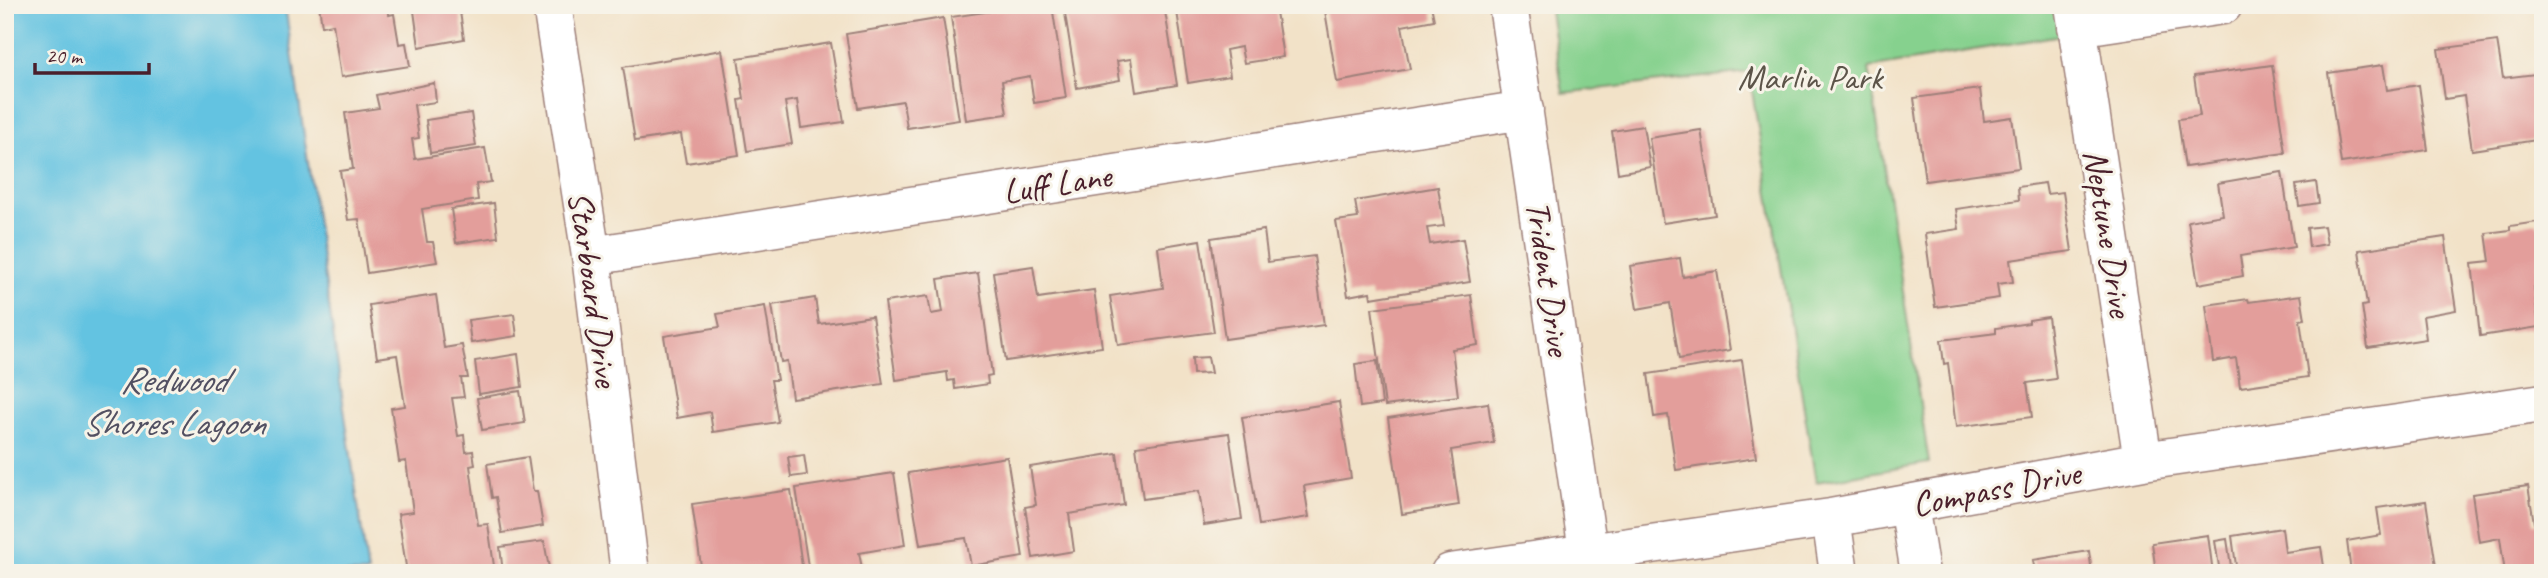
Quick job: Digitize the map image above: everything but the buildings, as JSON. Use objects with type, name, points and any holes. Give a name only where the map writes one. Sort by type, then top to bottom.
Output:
[{"type":"street","name":"Starboard Drive","points":[[552,5],[591,256],[631,573]]},
{"type":"street","name":"Trident Drive","points":[[1508,5],[1588,551]]},
{"type":"street","points":[[2076,16],[2223,5]]},
{"type":"street","name":"Neptune Drive","points":[[2076,16],[2143,461]]},
{"type":"street","name":"Luff Lane","points":[[591,256],[1524,110]]},
{"type":"street","name":"Compass Drive","points":[[1450,573],[1831,518],[2143,461],[2543,403]]},
{"type":"street","points":[[1909,505],[1920,573]]},
{"type":"street","points":[[1831,518],[1839,573]]},
{"type":"green space","name":"Marlin Park","points":[[1549,5],[2056,5],[2061,35],[1869,68],[1929,463],[1816,482],[1749,72],[1563,93]]},
{"type":"water","name":"Redwood Shores Lagoon","points":[[5,5],[285,5],[368,573],[5,573]]}]
